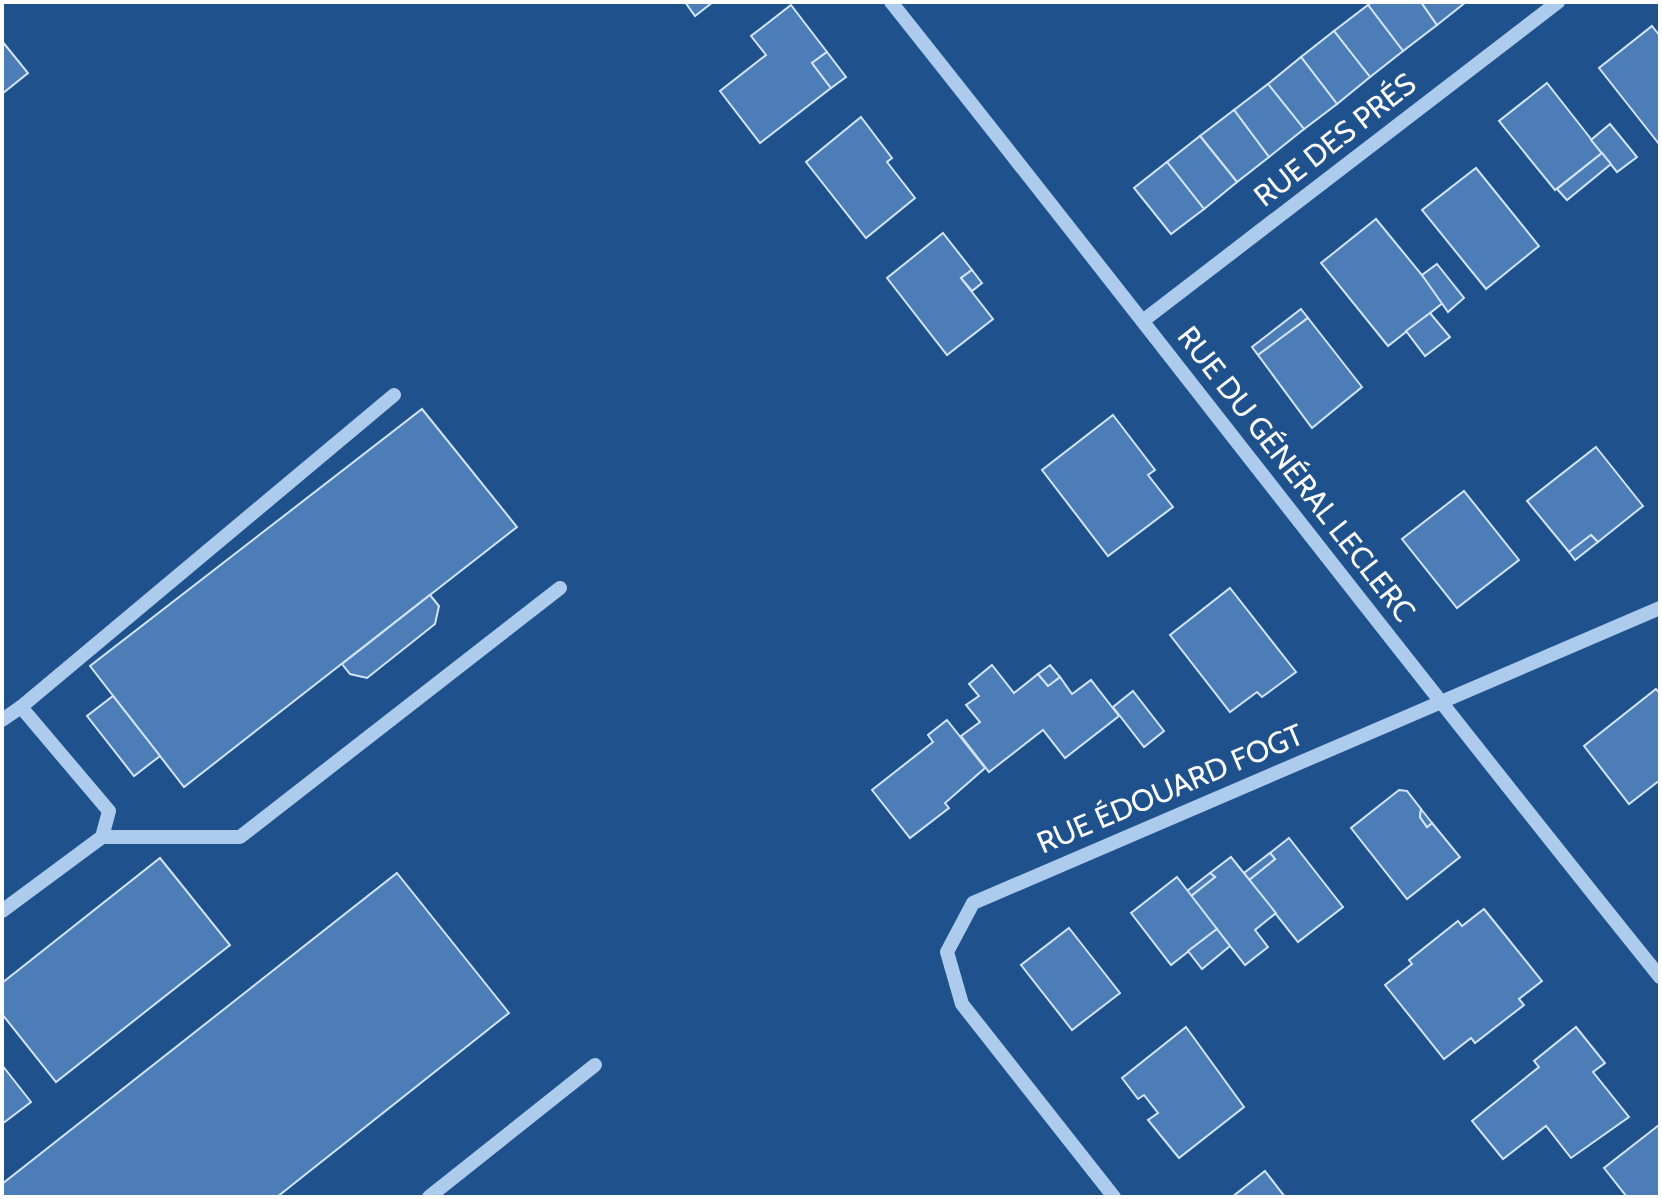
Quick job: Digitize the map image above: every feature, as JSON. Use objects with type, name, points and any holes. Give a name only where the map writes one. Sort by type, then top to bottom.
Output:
[{"type":"street","name":"RUE DU GÉNÉRAL LECLERC","points":[[891,2],[1144,320],[1438,701],[1660,977]]},
{"type":"street","name":"RUE DES PRÉS","points":[[1144,320],[1558,2]]},
{"type":"street","points":[[2,720],[394,395]]},
{"type":"street","points":[[2,911],[102,837],[240,837],[560,588]]},
{"type":"street","name":"RUE ÉDOUARD FOGT","points":[[1114,1197],[962,1004],[947,952],[973,903],[1660,608]]},
{"type":"street","points":[[21,707],[109,811],[102,837]]},
{"type":"street","points":[[429,1197],[595,1065]]},
{"type":"building","points":[[685,2],[713,2],[695,16]]},
{"type":"building","points":[[1372,2],[1421,2],[1437,25],[1403,51],[1368,5]]},
{"type":"building","points":[[1421,2],[1466,2],[1437,25]]},
{"type":"building","points":[[791,5],[827,52],[812,63],[831,88],[760,143],[720,91],[766,55],[751,36]]},
{"type":"building","points":[[1368,5],[1403,51],[1370,77],[1334,31]]},
{"type":"building","points":[[1652,26],[1660,36],[1659,144],[1599,68]]},
{"type":"building","points":[[1334,31],[1370,77],[1337,104],[1301,57]]},
{"type":"building","points":[[2,41],[28,73],[2,94]]},
{"type":"building","points":[[827,52],[846,77],[831,88],[812,63]]},
{"type":"building","points":[[1301,57],[1337,104],[1304,129],[1268,84]]},
{"type":"building","points":[[1547,83],[1602,153],[1555,190],[1499,121]]},
{"type":"building","points":[[1268,84],[1304,129],[1269,157],[1234,110]]},
{"type":"building","points":[[1234,110],[1269,157],[1237,182],[1200,136]]},
{"type":"building","points":[[861,117],[892,158],[887,162],[915,198],[866,238],[806,162]]},
{"type":"building","points":[[1610,124],[1637,157],[1617,172],[1591,140]]},
{"type":"building","points":[[1200,136],[1237,182],[1204,209],[1167,162]]},
{"type":"building","points":[[1602,153],[1611,164],[1567,200],[1557,189]]},
{"type":"building","points":[[1167,162],[1204,209],[1171,234],[1134,188]]},
{"type":"building","points":[[1476,168],[1539,246],[1486,289],[1422,210]]},
{"type":"building","points":[[1376,219],[1444,302],[1388,346],[1321,263]]},
{"type":"building","points":[[943,233],[972,270],[961,278],[993,319],[947,355],[887,278]]},
{"type":"building","points":[[1437,264],[1464,298],[1448,312],[1422,275]]},
{"type":"building","points":[[972,270],[982,283],[972,291],[961,278]]},
{"type":"building","points":[[1301,309],[1308,318],[1258,355],[1252,347]]},
{"type":"building","points":[[1430,313],[1450,337],[1425,356],[1406,331]]},
{"type":"building","points":[[1308,318],[1362,387],[1312,428],[1258,355]]},
{"type":"building","points":[[422,409],[517,527],[184,787],[90,666]]},
{"type":"building","points":[[1113,415],[1155,470],[1148,475],[1173,507],[1108,556],[1042,470]]},
{"type":"building","points":[[1596,447],[1643,506],[1598,542],[1591,535],[1569,552],[1527,501]]},
{"type":"building","points":[[1464,491],[1519,560],[1457,608],[1402,539]]},
{"type":"building","points":[[1591,535],[1598,542],[1575,560],[1569,552]]},
{"type":"building","points":[[1230,588],[1296,672],[1262,697],[1257,692],[1230,712],[1170,635]]},
{"type":"building","points":[[430,595],[439,606],[435,624],[367,678],[350,674],[342,664]]},
{"type":"building","points":[[992,665],[1014,693],[1038,674],[1048,686],[1060,677],[1072,694],[1091,680],[1119,716],[1065,758],[1043,730],[989,772],[961,736],[980,722],[966,705],[979,696],[969,684]]},
{"type":"building","points":[[1050,665],[1060,677],[1048,686],[1038,674]]},
{"type":"building","points":[[1656,689],[1660,694],[1660,780],[1629,804],[1584,746]]},
{"type":"building","points":[[1133,691],[1164,731],[1144,747],[1113,707]]},
{"type":"building","points":[[113,696],[160,756],[134,776],[87,716]]},
{"type":"building","points":[[947,720],[985,768],[945,803],[949,808],[910,838],[872,790],[933,742],[928,735]]},
{"type":"building","points":[[1399,790],[1407,791],[1421,809],[1420,817],[1427,827],[1432,823],[1460,857],[1407,899],[1351,828]]},
{"type":"building","points":[[1421,809],[1432,823],[1427,827],[1420,817]]},
{"type":"building","points":[[1289,838],[1343,907],[1298,942],[1249,880],[1275,859],[1270,853]]},
{"type":"building","points":[[1270,853],[1275,859],[1249,880],[1244,873]]},
{"type":"building","points":[[1231,857],[1276,913],[1255,930],[1268,947],[1245,965],[1191,896],[1215,877],[1210,873]]},
{"type":"building","points":[[160,858],[230,945],[56,1082],[2,1014],[2,983]]},
{"type":"building","points":[[397,873],[509,1013],[277,1197],[2,1197],[2,1184]]},
{"type":"building","points":[[1210,873],[1215,877],[1191,896],[1187,891]]},
{"type":"building","points":[[1177,877],[1217,929],[1171,965],[1131,913]]},
{"type":"building","points":[[1484,909],[1542,981],[1519,999],[1524,1005],[1475,1043],[1471,1038],[1444,1059],[1385,985],[1412,964],[1409,960],[1458,921],[1462,926]]},
{"type":"building","points":[[1069,928],[1120,993],[1072,1030],[1021,965]]},
{"type":"building","points":[[1217,929],[1230,946],[1202,969],[1188,951]]},
{"type":"building","points":[[1186,1027],[1244,1107],[1179,1158],[1148,1120],[1158,1113],[1144,1095],[1138,1099],[1122,1078]]},
{"type":"building","points":[[1576,1027],[1605,1063],[1593,1072],[1629,1117],[1571,1158],[1546,1126],[1503,1159],[1472,1121],[1539,1067],[1534,1061]]},
{"type":"building","points":[[2,1065],[31,1102],[2,1124]]},
{"type":"building","points":[[1659,1125],[1660,1197],[1627,1197],[1604,1168]]},
{"type":"building","points":[[1265,1171],[1285,1197],[1232,1197]]}]
